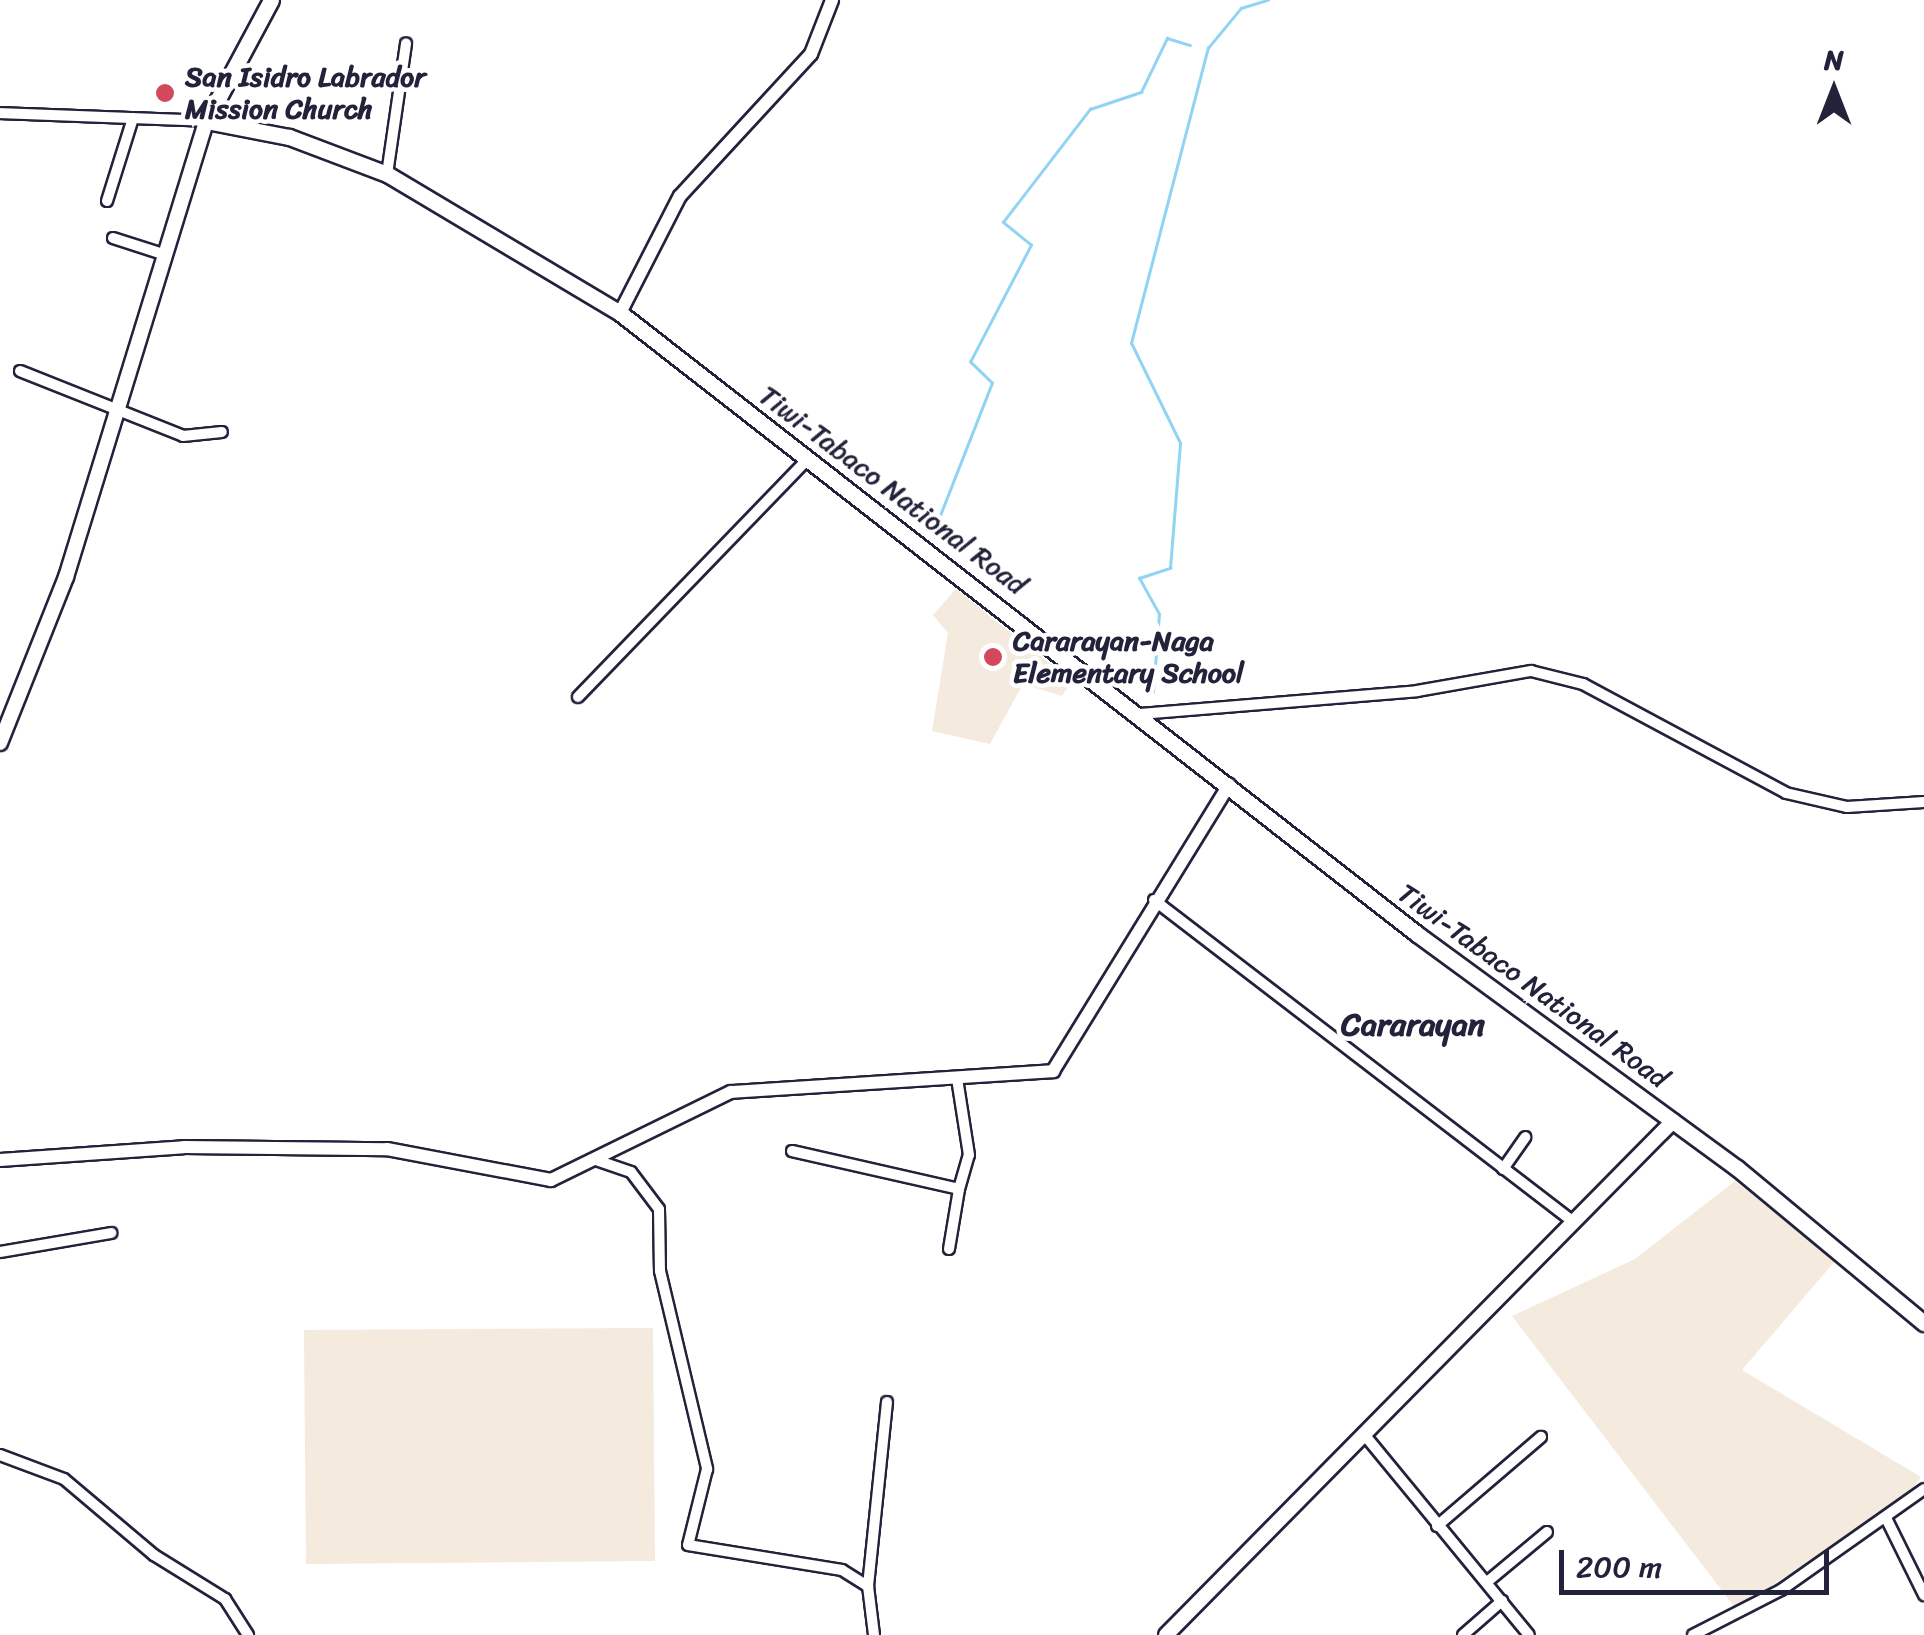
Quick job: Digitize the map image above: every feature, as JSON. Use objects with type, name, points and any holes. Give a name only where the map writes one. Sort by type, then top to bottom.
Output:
[{"type":"main road","points":[[0,743],[118,407],[206,121],[271,0]]},
{"type":"main road","name":"Tiwi-Tabaco National Road","points":[[206,121],[289,136],[387,174],[620,313],[1228,785],[1673,1121],[1924,1323]]},
{"type":"main road","points":[[1166,1635],[1570,1220],[1673,1121]]},
{"type":"street","points":[[620,313],[680,196],[811,54],[832,0]]},
{"type":"street","points":[[387,174],[406,42]]},
{"type":"street","points":[[0,114],[206,121]]},
{"type":"street","points":[[107,200],[133,118]]},
{"type":"street","points":[[113,238],[166,255]]},
{"type":"street","points":[[20,371],[183,436],[222,432]]},
{"type":"street","points":[[578,697],[809,458]]},
{"type":"street","points":[[1140,714],[1417,691],[1530,671],[1583,684],[1786,793],[1847,807],[1924,802]]},
{"type":"street","points":[[0,1160],[184,1147],[401,1150],[550,1180],[731,1092],[957,1078],[1061,1064],[1153,900],[1228,785]]},
{"type":"street","points":[[1153,900],[1570,1220]]},
{"type":"street","points":[[949,1249],[968,1156],[957,1078]]},
{"type":"street","points":[[1503,1169],[1525,1137]]},
{"type":"street","points":[[792,1151],[959,1189]]},
{"type":"street","points":[[596,1160],[631,1172],[658,1209],[660,1271],[708,1470],[688,1545],[842,1570],[868,1586]]},
{"type":"street","points":[[0,1252],[111,1233]]},
{"type":"street","points":[[874,1635],[868,1586],[887,1402]]},
{"type":"street","points":[[1363,1433],[1528,1635]]},
{"type":"street","points":[[1437,1526],[1540,1437]]},
{"type":"street","points":[[0,1455],[64,1479],[154,1555],[225,1599],[248,1635]]},
{"type":"street","points":[[1693,1635],[1887,1520],[1924,1490]]},
{"type":"street","points":[[1887,1520],[1924,1594]]},
{"type":"street","points":[[1487,1582],[1547,1532]]},
{"type":"street","points":[[1463,1635],[1502,1602]]},
{"type":"shaded area","name":"Cararayan-Naga Elementary School","points":[[956,589],[1072,681],[1062,696],[1023,684],[990,744],[932,731],[948,633],[933,615]]},
{"type":"shaded area","points":[[1735,1181],[1835,1261],[1742,1370],[1921,1477],[1905,1499],[1736,1609],[1512,1316],[1635,1259]]},
{"type":"shaded area","points":[[653,1328],[655,1561],[306,1564],[304,1330]]},
{"type":"waterway","points":[[1153,692],[1159,614],[1139,578],[1170,568],[1180,443],[1131,343],[1208,48],[1241,8],[1268,0]]},
{"type":"waterway","points":[[939,518],[992,383],[970,362],[1031,245],[1003,222],[1090,109],[1141,92],[1167,38],[1190,45]]},
{"type":"place","name":"San Isidro Labrador Mission Church","points":[[165,93]]},
{"type":"place","name":"Cararayan-Naga Elementary School","points":[[993,657]]},
{"type":"district","name":"Cararayan","points":[[1413,1025]]}]
